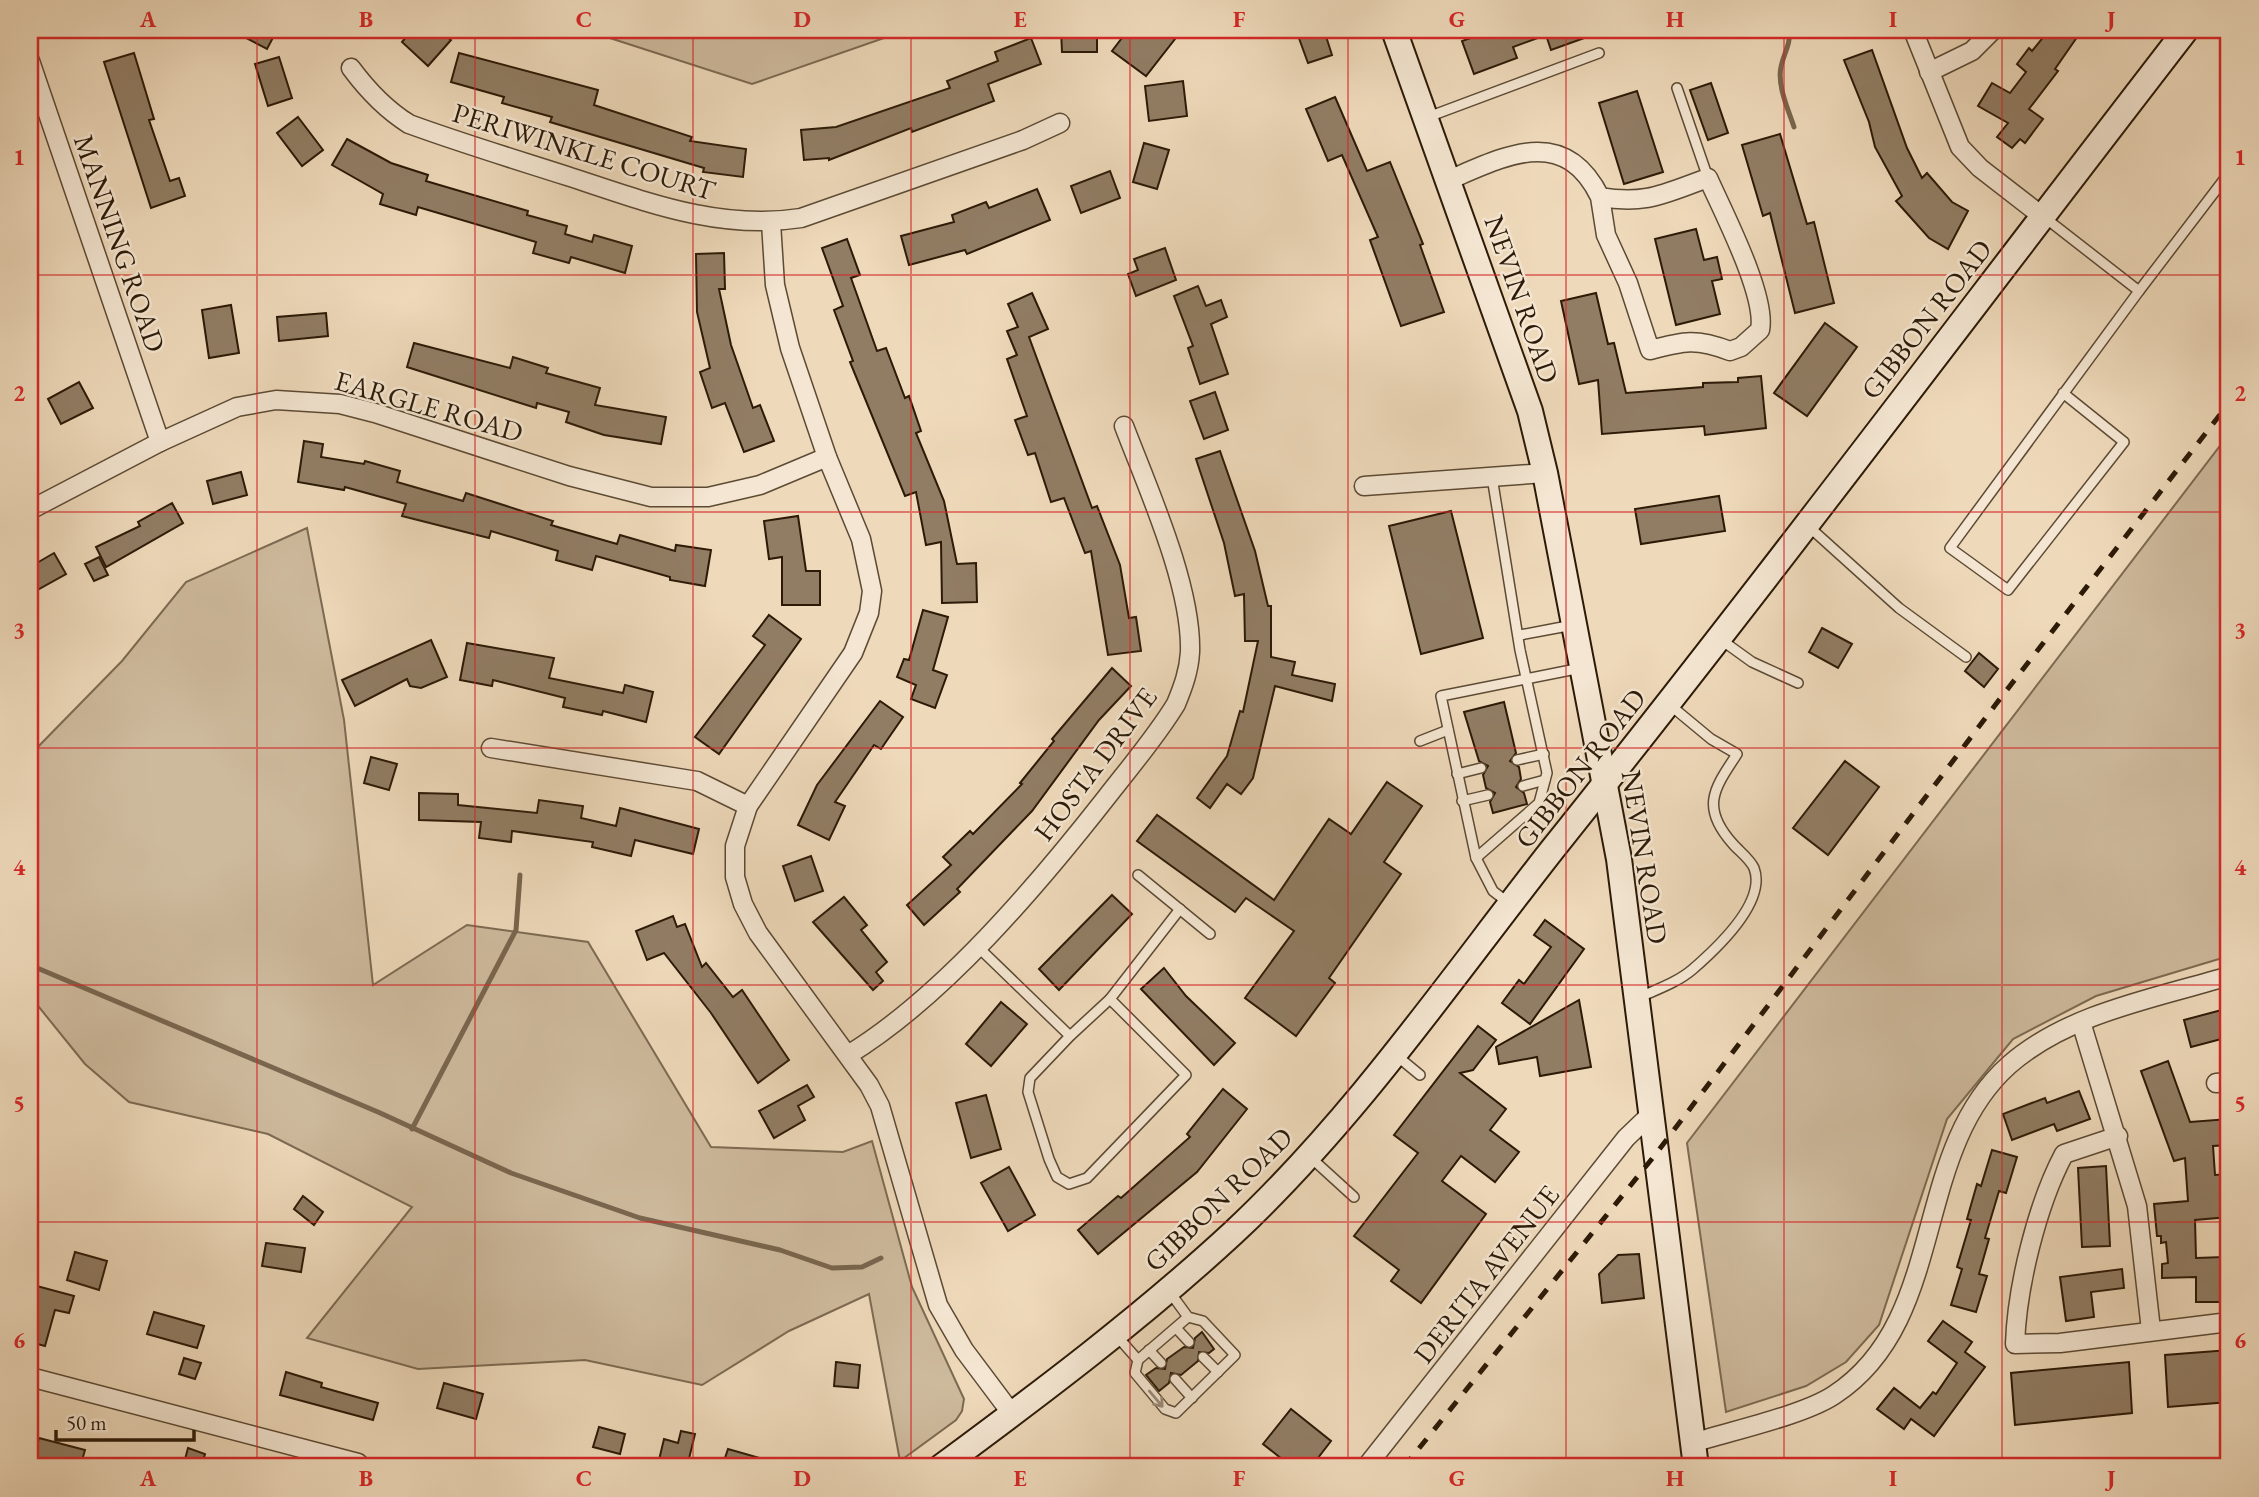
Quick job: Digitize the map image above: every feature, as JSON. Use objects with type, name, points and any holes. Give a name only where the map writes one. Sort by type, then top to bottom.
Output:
[{"type":"main road","name":"NEVIN ROAD","points":[[1394,30],[1530,411],[1545,473],[1619,859],[1696,1467]]},
{"type":"main road","name":"GIBBON ROAD","points":[[941,1467],[1116,1334],[1168,1290],[1232,1233],[1308,1155],[1393,1053],[1669,703],[2186,30]]},
{"type":"street","points":[[1913,30],[1959,147],[1980,168],[2042,216]]},
{"type":"street","points":[[1929,72],[1972,51],[1993,30]]},
{"type":"street","name":"MANNING ROAD","points":[[30,61],[160,442]]},
{"type":"street","name":"PERIWINKLE COURT","points":[[352,68],[366,89],[391,112],[432,132],[683,214],[771,223],[801,218],[848,204],[1060,123]]},
{"type":"street","points":[[1448,180],[1517,153],[1545,151],[1577,165],[1590,177],[1600,197],[1606,234],[1628,283],[1650,350],[1688,341],[1704,341],[1730,351],[1750,340],[1760,330],[1762,320],[1735,236],[1708,177],[1653,198],[1634,202],[1600,197]]},
{"type":"street","points":[[771,223],[779,308],[827,457],[864,551],[871,583],[869,613],[853,653],[748,806],[735,846],[735,877],[743,904],[758,933],[848,1055],[880,1105],[939,1305],[964,1350],[1012,1414]]},
{"type":"street","name":"EARGLE ROAD","points":[[30,510],[160,442],[237,407],[262,401],[300,399],[340,404],[569,476],[651,497],[708,497],[760,485],[827,457]]},
{"type":"street","name":"HOSTA DRIVE","points":[[848,1055],[883,1031],[977,946],[1035,885],[1165,723],[1184,684],[1189,660],[1189,635],[1170,549],[1124,426]]},
{"type":"street","points":[[1364,486],[1545,473]]},
{"type":"street","points":[[491,748],[697,781],[748,806]]},
{"type":"street","points":[[1693,1443],[1832,1397],[1856,1380],[1874,1360],[1899,1322],[1950,1155],[1967,1115],[1992,1083],[2019,1057],[2081,1022],[2229,976]]},
{"type":"street","points":[[2081,1022],[2118,1136],[2137,1206],[2151,1330]]},
{"type":"street","name":"DERITA AVENUE","points":[[1366,1467],[1626,1138],[1650,1115]]},
{"type":"street","points":[[2118,1136],[2064,1154],[2051,1179],[2017,1305],[2015,1343],[2060,1343],[2229,1322]]},
{"type":"street","points":[[30,1377],[358,1463],[362,1467]]},
{"type":"lane","points":[[1426,118],[1599,53]]},
{"type":"lane","points":[[1677,88],[1708,177]]},
{"type":"lane","points":[[2063,393],[2124,442],[2008,590],[1950,548],[2063,393],[2229,173]]},
{"type":"lane","points":[[2042,216],[2139,291]]},
{"type":"lane","points":[[1476,858],[1539,803],[1545,780],[1544,754],[1525,678],[1492,477]]},
{"type":"lane","points":[[1806,523],[1899,608],[1966,657]]},
{"type":"lane","points":[[1520,635],[1574,625]]},
{"type":"lane","points":[[1718,638],[1752,662],[1798,683]]},
{"type":"lane","points":[[1510,904],[1493,891],[1476,858],[1441,696],[1582,668]]},
{"type":"lane","points":[[1636,999],[1692,970],[1744,917],[1756,881],[1754,867],[1722,831],[1714,814],[1714,789],[1737,754],[1711,739],[1669,703]]},
{"type":"lane","points":[[1420,741],[1448,730]]},
{"type":"lane","points":[[1517,760],[1544,754]]},
{"type":"lane","points":[[1457,774],[1481,768]]},
{"type":"lane","points":[[1523,786],[1545,780]]},
{"type":"lane","points":[[1462,801],[1488,795]]},
{"type":"lane","points":[[1138,875],[1210,934]]},
{"type":"lane","points":[[1110,999],[1186,1075],[1087,1178],[1069,1184],[1057,1177],[1049,1159],[1028,1093],[1031,1078],[1070,1036],[1110,999],[1180,909]]},
{"type":"lane","points":[[977,946],[1070,1036]]},
{"type":"lane","points":[[1393,1053],[1420,1074]]},
{"type":"lane","points":[[1308,1155],[1354,1197]]},
{"type":"lane","points":[[1168,1290],[1188,1318],[1203,1321],[1235,1355],[1176,1413],[1165,1409],[1135,1373],[1139,1360],[1188,1318]]},
{"type":"lane","points":[[1176,1328],[1189,1342]]},
{"type":"lane","points":[[1116,1334],[1139,1360]]},
{"type":"lane","points":[[1149,1350],[1161,1363]]},
{"type":"lane","points":[[1203,1357],[1218,1372]]},
{"type":"lane","points":[[1175,1379],[1192,1398]]},
{"type":"shaded area","points":[[585,30],[907,30],[752,84]]},
{"type":"shaded area","points":[[2229,434],[2229,956],[2096,996],[2013,1039],[1947,1119],[1879,1325],[1846,1362],[1806,1386],[1726,1412],[1687,1143]]},
{"type":"shaded area","points":[[307,528],[344,720],[373,985],[467,925],[588,942],[711,1147],[843,1152],[872,1141],[912,1287],[964,1399],[962,1411],[956,1420],[900,1461],[869,1294],[789,1331],[702,1385],[585,1360],[418,1369],[307,1338],[412,1207],[268,1134],[129,1102],[85,1064],[30,996],[30,755],[122,661],[186,582]]},
{"type":"building","points":[[231,30],[277,30],[267,49]]},
{"type":"building","points":[[412,30],[439,30],[451,40],[428,66],[402,42]]},
{"type":"building","points":[[1061,30],[1097,30],[1097,52],[1062,52]]},
{"type":"building","points":[[1128,30],[1163,30],[1175,39],[1146,76],[1112,51]]},
{"type":"building","points":[[1296,30],[1324,30],[1332,55],[1308,63]]},
{"type":"building","points":[[1493,30],[1601,32],[1551,50],[1546,35],[1513,47],[1517,58],[1474,74],[1462,41]]},
{"type":"building","points":[[2049,30],[2082,30],[2055,69],[2058,71],[2029,109],[2043,119],[2025,143],[2020,139],[2012,148],[1997,137],[2008,123],[1978,106],[1992,83],[2010,93],[2026,72],[2017,64],[2029,48],[2032,51]]},
{"type":"building","points":[[1031,38],[1041,64],[988,84],[994,101],[912,132],[911,128],[829,160],[804,160],[801,130],[836,127],[950,88],[947,81],[998,61],[995,52]]},
{"type":"building","points":[[1872,50],[1907,148],[1922,178],[1927,173],[1952,202],[1968,211],[1948,249],[1929,238],[1896,201],[1902,196],[1875,147],[1869,122],[1844,60]]},
{"type":"building","points":[[134,53],[154,119],[149,120],[170,181],[179,178],[185,196],[151,208],[104,62]]},
{"type":"building","points":[[459,53],[598,90],[594,105],[692,137],[690,141],[746,149],[743,177],[703,172],[704,168],[550,122],[552,117],[502,103],[504,97],[451,82]]},
{"type":"building","points":[[279,57],[292,98],[268,106],[255,64]]},
{"type":"building","points":[[1183,81],[1187,116],[1149,121],[1145,86]]},
{"type":"building","points":[[1711,83],[1728,133],[1708,140],[1690,90]]},
{"type":"building","points":[[1637,91],[1663,172],[1624,184],[1599,103]]},
{"type":"building","points":[[1335,97],[1367,171],[1390,162],[1423,244],[1420,245],[1444,312],[1401,326],[1370,240],[1378,237],[1342,155],[1328,161],[1306,109]]},
{"type":"building","points":[[298,117],[323,150],[302,166],[277,133]]},
{"type":"building","points":[[1780,134],[1807,224],[1814,222],[1834,303],[1795,313],[1770,213],[1763,216],[1742,145]]},
{"type":"building","points":[[347,139],[391,163],[428,175],[426,181],[528,211],[527,215],[567,226],[565,234],[592,242],[594,235],[632,246],[625,273],[571,257],[569,263],[533,253],[536,242],[418,207],[416,215],[380,204],[383,194],[332,165]]},
{"type":"building","points":[[1144,143],[1169,150],[1157,189],[1133,182]]},
{"type":"building","points":[[1110,171],[1120,198],[1081,213],[1071,186]]},
{"type":"building","points":[[1037,189],[1050,220],[967,254],[965,250],[909,265],[901,236],[954,222],[952,215],[986,202],[989,208]]},
{"type":"building","points":[[1696,229],[1704,260],[1717,257],[1722,279],[1712,281],[1720,314],[1676,325],[1655,239]]},
{"type":"building","points":[[847,239],[860,275],[851,278],[877,351],[886,348],[905,398],[909,396],[921,431],[916,433],[944,501],[957,564],[976,563],[977,602],[942,603],[941,542],[926,545],[916,492],[905,496],[850,362],[853,361],[834,310],[843,306],[822,248]]},
{"type":"building","points":[[1165,248],[1176,280],[1136,296],[1128,274],[1138,270],[1134,259]]},
{"type":"building","points":[[724,253],[725,289],[719,289],[731,345],[753,408],[760,405],[774,441],[744,452],[725,403],[712,408],[700,372],[710,368],[697,312],[696,254]]},
{"type":"building","points":[[1198,286],[1206,306],[1221,300],[1227,317],[1211,324],[1228,374],[1200,384],[1188,348],[1193,346],[1174,296]]},
{"type":"building","points":[[1032,293],[1048,329],[1029,337],[1092,508],[1097,506],[1120,565],[1129,618],[1136,617],[1141,651],[1108,655],[1091,551],[1085,553],[1064,498],[1051,502],[1035,453],[1028,455],[1015,420],[1027,416],[1007,359],[1017,355],[1007,331],[1018,327],[1008,304]]},
{"type":"building","points":[[1596,293],[1608,344],[1614,343],[1626,393],[1703,387],[1703,383],[1738,382],[1738,378],[1761,376],[1766,428],[1705,435],[1704,426],[1602,434],[1598,380],[1579,384],[1561,301]]},
{"type":"building","points":[[231,305],[239,353],[209,358],[202,310]]},
{"type":"building","points":[[326,313],[328,336],[279,341],[277,317]]},
{"type":"building","points":[[1825,323],[1857,347],[1807,416],[1774,393]]},
{"type":"building","points":[[414,343],[510,368],[513,357],[548,368],[546,373],[600,388],[595,405],[666,417],[661,444],[604,435],[566,422],[569,412],[537,403],[536,408],[407,367]]},
{"type":"building","points":[[79,382],[93,408],[61,424],[48,399]]},
{"type":"building","points":[[1215,392],[1228,430],[1204,439],[1190,401]]},
{"type":"building","points":[[304,441],[323,444],[321,457],[364,464],[365,461],[400,471],[397,482],[463,501],[466,493],[553,521],[551,525],[617,544],[620,535],[675,551],[676,545],[711,550],[705,586],[670,580],[670,577],[596,556],[592,570],[556,560],[558,551],[491,531],[489,538],[402,516],[406,504],[345,487],[344,490],[298,482]]},
{"type":"building","points":[[1220,451],[1255,551],[1268,606],[1271,606],[1271,657],[1295,662],[1292,675],[1335,684],[1332,701],[1275,686],[1253,778],[1241,794],[1227,784],[1210,808],[1197,798],[1227,756],[1240,711],[1243,712],[1258,641],[1245,641],[1244,594],[1235,596],[1224,543],[1196,459]]},
{"type":"building","points":[[241,472],[247,495],[213,504],[207,481]]},
{"type":"building","points":[[1719,496],[1725,531],[1641,544],[1635,509]]},
{"type":"building","points":[[172,503],[183,523],[106,567],[96,547],[140,526],[138,522]]},
{"type":"building","points":[[1451,511],[1483,638],[1421,654],[1389,526]]},
{"type":"building","points":[[798,516],[806,571],[820,571],[820,605],[782,605],[782,557],[769,559],[764,521]]},
{"type":"building","points":[[54,553],[66,574],[30,594],[30,567]]},
{"type":"building","points":[[99,557],[108,575],[94,581],[85,564]]},
{"type":"building","points":[[923,610],[948,617],[933,670],[947,675],[935,708],[911,699],[916,685],[897,677],[904,659],[909,660]]},
{"type":"building","points":[[769,615],[801,639],[719,754],[695,737],[765,645],[753,636]]},
{"type":"building","points":[[1822,628],[1852,644],[1838,668],[1809,652]]},
{"type":"building","points":[[431,640],[447,677],[421,688],[410,686],[407,679],[355,706],[342,680]]},
{"type":"building","points":[[467,643],[554,658],[549,678],[623,693],[625,685],[653,692],[646,722],[603,711],[602,715],[563,707],[565,698],[493,680],[492,686],[460,680]]},
{"type":"building","points":[[1979,653],[1998,669],[1984,687],[1965,671]]},
{"type":"building","points":[[1112,668],[1131,686],[1099,720],[1032,811],[957,889],[960,892],[924,925],[907,905],[951,865],[943,857],[970,831],[973,834],[1022,784],[1020,783],[1054,741],[1052,739]]},
{"type":"building","points":[[880,701],[903,717],[881,749],[874,745],[835,802],[845,806],[829,840],[798,825],[817,785]]},
{"type":"building","points":[[1504,702],[1516,753],[1510,761],[1519,767],[1521,779],[1516,787],[1524,793],[1527,804],[1493,813],[1490,802],[1495,793],[1486,788],[1483,775],[1488,766],[1479,761],[1464,712]]},
{"type":"building","points":[[371,757],[397,764],[389,790],[364,783]]},
{"type":"building","points":[[1845,761],[1879,787],[1828,855],[1793,828]]},
{"type":"building","points":[[1387,782],[1422,806],[1384,862],[1401,874],[1329,978],[1335,983],[1296,1036],[1245,998],[1294,931],[1246,898],[1235,912],[1137,841],[1157,815],[1274,900],[1329,819],[1351,834]]},
{"type":"building","points":[[419,793],[458,794],[458,805],[537,813],[539,800],[583,806],[581,818],[616,826],[620,808],[699,829],[693,854],[635,840],[631,856],[592,847],[593,842],[512,831],[511,842],[479,838],[481,822],[419,820]]},
{"type":"building","points":[[811,856],[823,891],[795,901],[783,866]]},
{"type":"building","points":[[1112,895],[1132,914],[1059,990],[1039,969]]},
{"type":"building","points":[[844,897],[867,925],[861,930],[887,962],[876,972],[883,981],[873,990],[813,922]]},
{"type":"building","points":[[673,916],[677,927],[685,924],[702,967],[706,963],[733,997],[742,990],[789,1060],[758,1083],[711,1013],[664,953],[647,960],[636,931]]},
{"type":"building","points":[[1545,920],[1584,949],[1530,1024],[1502,1003],[1519,980],[1524,984],[1551,947],[1534,935]]},
{"type":"building","points":[[1164,968],[1186,996],[1235,1043],[1214,1065],[1141,989]]},
{"type":"building","points":[[1579,1000],[1591,1067],[1540,1076],[1537,1057],[1499,1064],[1496,1047]]},
{"type":"building","points":[[1001,1002],[1027,1024],[991,1066],[966,1044]]},
{"type":"building","points":[[2229,1008],[2229,1037],[2191,1047],[2184,1020]]},
{"type":"building","points":[[1478,1026],[1496,1040],[1473,1070],[1460,1073],[1506,1109],[1490,1130],[1519,1152],[1495,1182],[1461,1156],[1442,1181],[1486,1214],[1421,1303],[1391,1281],[1399,1270],[1354,1236],[1418,1153],[1394,1135]]},
{"type":"building","points":[[2168,1061],[2190,1122],[2229,1119],[2229,1145],[2213,1146],[2215,1175],[2229,1174],[2229,1217],[2195,1220],[2196,1258],[2224,1257],[2225,1302],[2196,1302],[2196,1277],[2162,1278],[2162,1264],[2168,1263],[2166,1242],[2161,1243],[2161,1236],[2157,1236],[2154,1204],[2188,1201],[2185,1158],[2174,1161],[2141,1071]]},
{"type":"building","points":[[807,1085],[814,1097],[798,1106],[805,1120],[774,1138],[759,1111]]},
{"type":"building","points":[[1223,1089],[1247,1109],[1197,1172],[1098,1254],[1078,1230],[1118,1196],[1121,1198],[1190,1137],[1187,1134]]},
{"type":"building","points":[[2079,1091],[2090,1119],[2057,1131],[2054,1124],[2012,1140],[2003,1114],[2045,1098],[2047,1103]]},
{"type":"building","points":[[986,1095],[1001,1149],[971,1158],[956,1103]]},
{"type":"building","points":[[1992,1150],[2017,1157],[2006,1193],[1999,1191],[1985,1238],[1989,1239],[1979,1274],[1987,1276],[1976,1312],[1951,1305],[1962,1269],[1957,1267],[1971,1220],[1967,1219],[1977,1184],[1981,1186]]},
{"type":"building","points":[[2106,1166],[2110,1246],[2082,1247],[2078,1168]]},
{"type":"building","points":[[1009,1167],[1035,1215],[1008,1231],[981,1183]]},
{"type":"building","points":[[303,1196],[323,1212],[314,1225],[294,1209]]},
{"type":"building","points":[[266,1243],[305,1248],[301,1272],[262,1266]]},
{"type":"building","points":[[75,1252],[107,1261],[99,1290],[67,1280]]},
{"type":"building","points":[[1639,1254],[1644,1298],[1602,1303],[1599,1274],[1618,1255]]},
{"type":"building","points":[[2122,1269],[2124,1288],[2091,1292],[2094,1317],[2066,1321],[2060,1277]]},
{"type":"building","points":[[33,1285],[74,1296],[69,1313],[55,1310],[45,1346],[30,1342]]},
{"type":"building","points":[[154,1312],[204,1326],[197,1348],[147,1334]]},
{"type":"building","points":[[1943,1321],[1972,1342],[1965,1352],[1985,1367],[1934,1436],[1911,1419],[1904,1429],[1877,1409],[1894,1388],[1920,1408],[1933,1392],[1936,1394],[1957,1363],[1928,1341]]},
{"type":"building","points":[[1202,1332],[1214,1349],[1209,1353],[1199,1352],[1198,1361],[1181,1375],[1171,1373],[1169,1383],[1159,1391],[1146,1375],[1156,1368],[1165,1369],[1167,1359],[1184,1347],[1193,1348],[1195,1338]]},
{"type":"building","points":[[2229,1350],[2229,1402],[2168,1407],[2165,1355]]},
{"type":"building","points":[[184,1358],[201,1363],[195,1379],[179,1374]]},
{"type":"building","points":[[836,1362],[860,1365],[858,1388],[834,1386]]},
{"type":"building","points":[[2129,1362],[2132,1413],[2015,1425],[2011,1373]]},
{"type":"building","points":[[286,1372],[322,1383],[321,1387],[378,1403],[373,1420],[280,1395]]},
{"type":"building","points":[[444,1383],[483,1394],[476,1419],[437,1408]]},
{"type":"building","points":[[1291,1409],[1331,1441],[1311,1467],[1292,1467],[1263,1444]]},
{"type":"building","points":[[599,1427],[625,1434],[620,1454],[593,1447]]},
{"type":"building","points":[[681,1431],[695,1434],[687,1467],[658,1464],[664,1439],[678,1443]]},
{"type":"building","points":[[39,1438],[85,1450],[80,1467],[47,1467],[32,1463]]},
{"type":"building","points":[[188,1448],[205,1454],[201,1467],[183,1467]]},
{"type":"building","points":[[728,1449],[777,1463],[776,1467],[722,1467]]},
{"type":"waterway","points":[[1789,30],[1780,81],[1794,127]]},
{"type":"waterway","points":[[412,1129],[516,930],[520,875]]},
{"type":"waterway","points":[[30,965],[378,1112],[511,1173],[640,1218],[780,1250],[832,1268],[862,1267],[881,1258]]},
{"type":"railway","points":[[1404,1467],[1655,1155],[1996,704],[2229,403]]}]
